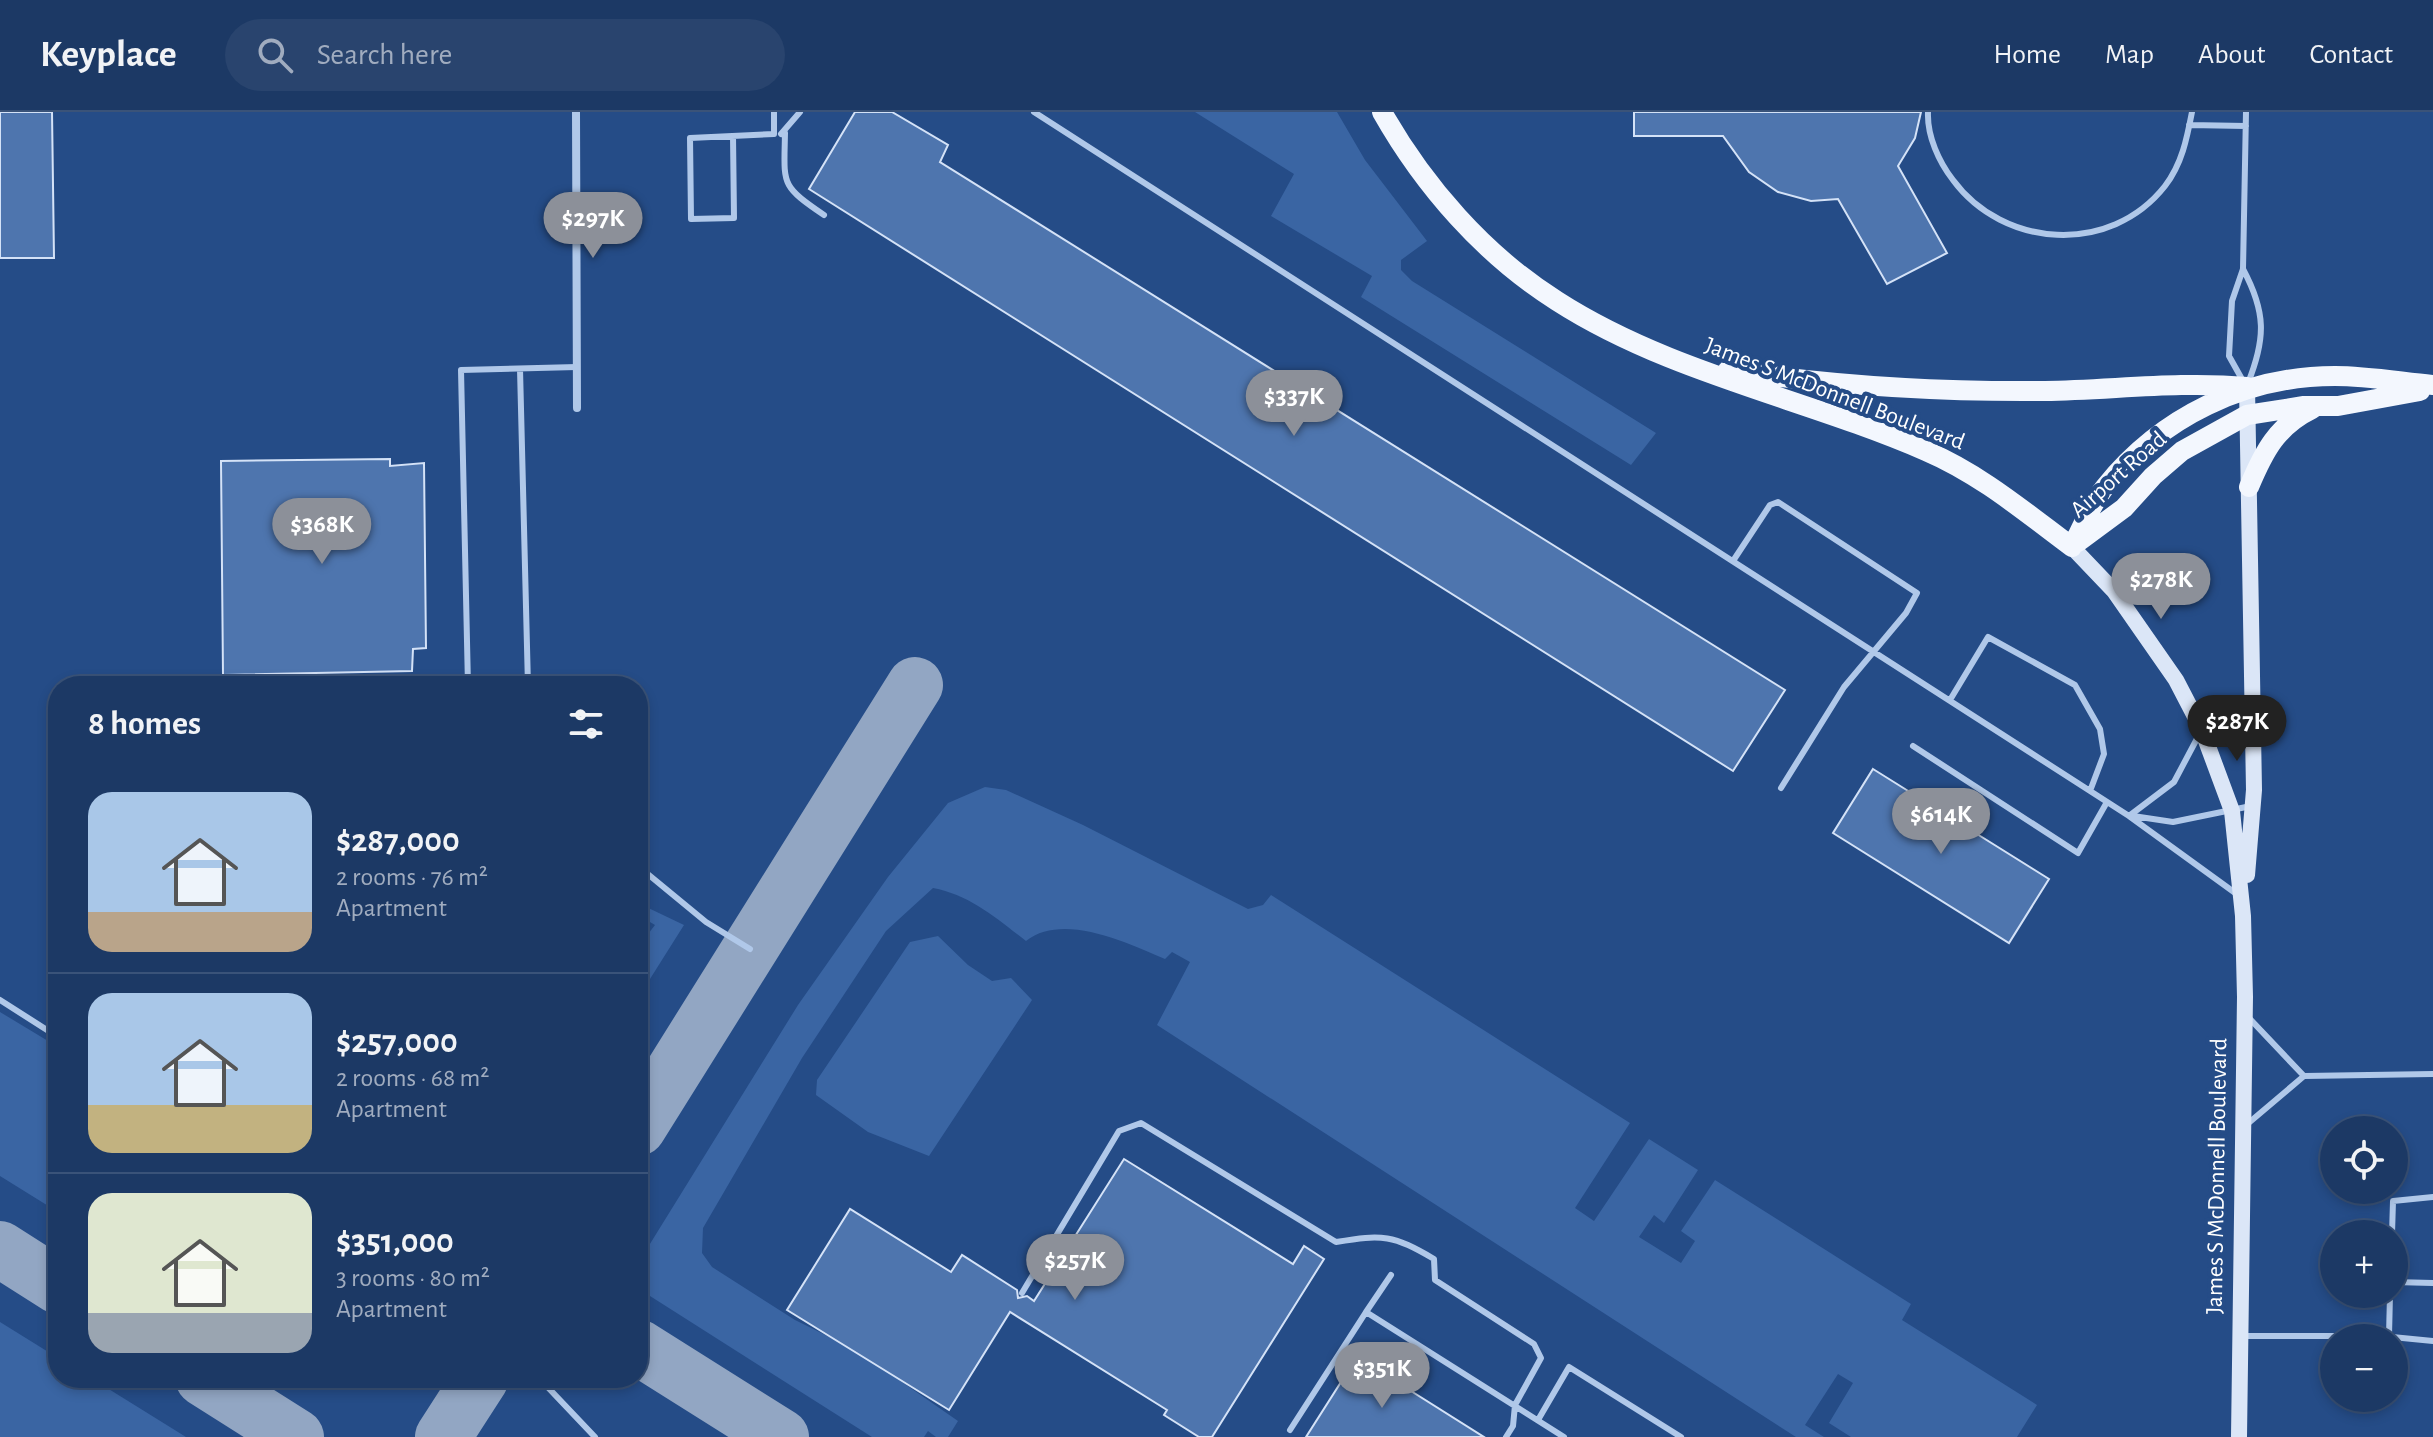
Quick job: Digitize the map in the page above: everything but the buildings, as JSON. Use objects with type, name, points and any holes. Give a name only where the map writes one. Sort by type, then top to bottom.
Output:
[{"type":"main road","name":"James S McDonnell Boulevard","points":[[1382,112],[1405,152],[1453,211],[1514,269],[1555,300],[1602,327],[1684,363],[1926,451],[2003,494],[2072,547]]},
{"type":"main road","name":"Airport Road","points":[[1684,363],[1800,381],[2044,391],[2205,383],[2247,387],[2291,379],[2336,376],[2433,387]]},
{"type":"main road","name":"Airport Road","points":[[2072,547],[2103,489],[2135,454],[2170,426],[2247,387]]},
{"type":"main road","name":"Airport Road","points":[[2072,547],[2124,508],[2153,476],[2182,451],[2247,415],[2338,406],[2433,387]]},
{"type":"main road","points":[[2249,487],[2264,453],[2279,431],[2318,406]]},
{"type":"street","points":[[576,112],[577,408]]},
{"type":"street","name":"James S McDonnell Boulevard","points":[[2243,916],[2253,805],[2247,387]]},
{"type":"street","name":"James S McDonnell Boulevard","points":[[2072,547],[2137,620],[2176,680],[2202,730],[2232,811],[2243,916],[2239,1437]]},
{"type":"lane","points":[[774,112],[774,134]]},
{"type":"lane","points":[[800,112],[785,133],[785,181],[792,193],[824,215]]},
{"type":"lane","points":[[1034,112],[2129,816],[2241,897]]},
{"type":"lane","points":[[1928,112],[1940,163],[1967,200],[2004,225],[2048,237],[2093,233],[2134,215],[2165,186],[2185,150],[2192,112]]},
{"type":"lane","points":[[2246,112],[2243,269],[2232,301],[2229,356],[2247,387]]},
{"type":"lane","points":[[2189,125],[2246,126]]},
{"type":"lane","points":[[733,136],[734,218],[691,219],[690,138],[785,133]]},
{"type":"lane","points":[[2243,269],[2260,301],[2262,349],[2247,387]]},
{"type":"lane","points":[[468,676],[461,370],[577,367]]},
{"type":"lane","points":[[520,369],[528,676]]},
{"type":"lane","points":[[1733,561],[1770,505],[1778,502],[1914,588],[1916,599],[1844,687],[1781,788]]},
{"type":"lane","points":[[1950,700],[1988,637],[2075,685],[2100,729],[2104,754],[2090,791]]},
{"type":"lane","points":[[2129,816],[2174,782],[2202,730]]},
{"type":"lane","points":[[1913,746],[2078,853],[2107,802]]},
{"type":"lane","points":[[2129,816],[2173,822],[2253,805]]},
{"type":"lane","points":[[648,874],[706,922],[750,949]]},
{"type":"lane","points":[[0,1000],[48,1031]]},
{"type":"lane","points":[[2244,1014],[2304,1076]]},
{"type":"lane","points":[[2243,1128],[2304,1076],[2433,1074]]},
{"type":"lane","points":[[1022,1293],[1119,1131],[1141,1123],[1336,1242],[1367,1237],[1399,1238],[1434,1259],[1435,1280],[1534,1344],[1541,1358],[1515,1405],[1513,1426],[1506,1437]]},
{"type":"lane","points":[[2392,1220],[2393,1201],[2433,1197]]},
{"type":"lane","points":[[1290,1430],[1391,1275]]},
{"type":"lane","points":[[2408,1282],[2433,1283]]},
{"type":"lane","points":[[1366,1312],[1564,1437]]},
{"type":"lane","points":[[2241,1336],[2320,1336]]},
{"type":"lane","points":[[2408,1338],[2433,1341]]},
{"type":"lane","points":[[1538,1420],[1569,1367],[1681,1437]]},
{"type":"lane","points":[[548,1388],[595,1437]]},
{"type":"shaded area","points":[[1195,112],[1337,112],[1365,160],[1427,241],[1401,260],[1401,270],[1412,281],[1656,433],[1631,465],[1361,297],[1372,276],[1271,216],[1294,174]]},
{"type":"shaded area","points":[[985,787],[1006,790],[1083,825],[1248,909],[1263,905],[1271,895],[1630,1123],[1575,1208],[1594,1221],[1649,1139],[1698,1170],[1664,1223],[1654,1215],[1639,1237],[1681,1263],[1695,1241],[1681,1231],[1715,1180],[1911,1304],[1902,1320],[2037,1405],[2017,1437],[1851,1437],[1829,1423],[1853,1383],[1838,1374],[1805,1425],[1824,1437],[1796,1437],[1157,1025],[1190,962],[1172,952],[1165,959],[1114,939],[1076,930],[1058,929],[1026,941],[971,902],[933,888],[886,931],[802,1058],[703,1228],[702,1253],[712,1267],[795,1320],[856,1350],[958,1421],[948,1437],[936,1437],[928,1431],[924,1437],[872,1437],[650,1296],[648,1247],[798,1005],[888,877],[948,803]]},
{"type":"shaded area","points":[[648,908],[684,925],[648,982],[648,934],[655,925],[648,921]]},
{"type":"shaded area","points":[[938,936],[968,965],[992,981],[1011,978],[1032,1000],[929,1156],[868,1132],[816,1095],[817,1080],[910,942]]},
{"type":"shaded area","points":[[0,1012],[48,1041],[48,1206],[0,1176]]},
{"type":"shaded area","points":[[0,1322],[48,1352],[48,1388],[107,1388],[186,1437],[0,1437]]},
{"type":"taxiway","points":[[648,1112],[915,685]]},
{"type":"taxiway","points":[[0,1249],[48,1280]]},
{"type":"taxiway","points":[[648,1353],[781,1437]]},
{"type":"taxiway","points":[[219,1388],[296,1437]]},
{"type":"taxiway","points":[[443,1437],[475,1388]]}]
